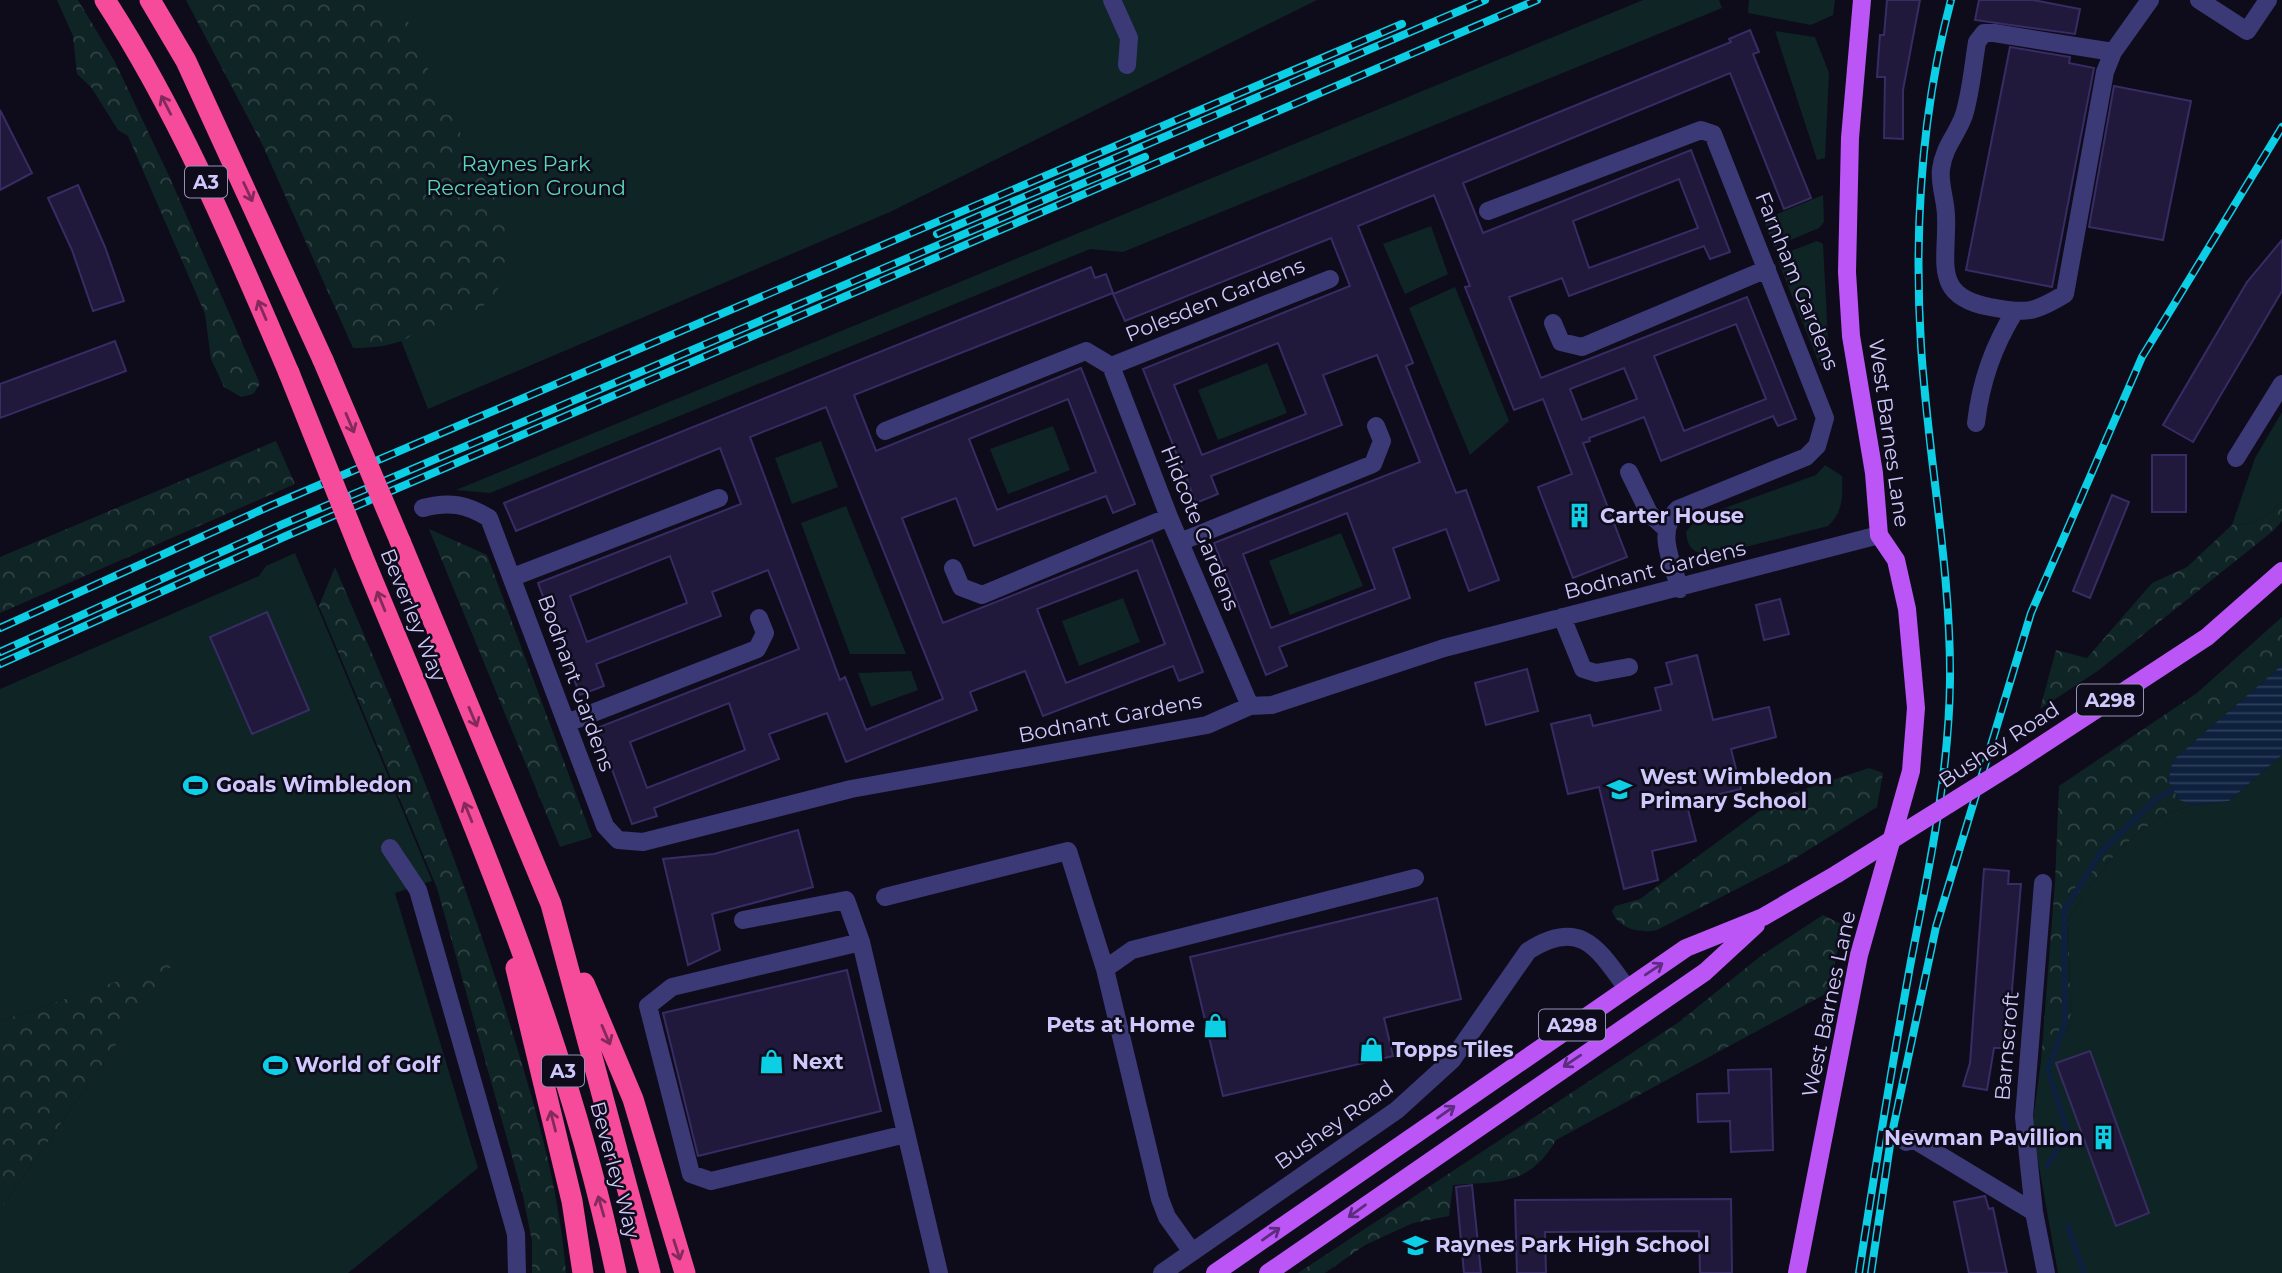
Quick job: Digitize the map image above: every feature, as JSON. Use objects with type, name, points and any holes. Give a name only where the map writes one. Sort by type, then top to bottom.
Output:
[{"type":"highway","name":"Beverley Way","points":[[105,0],[152,78],[215,200],[289,373],[494,875],[553,1036],[604,1217],[616,1273]]},
{"type":"highway","name":"Beverley Way","points":[[150,0],[186,61],[324,360],[551,904],[650,1273]]},
{"type":"highway","points":[[494,875],[572,1201],[583,1273]]},
{"type":"highway","points":[[551,904],[633,1099],[685,1273]]},
{"type":"main road","name":"West Barnes Lane","points":[[1797,1273],[1859,955],[1911,771],[1916,708],[1907,609],[1896,560],[1879,535],[1874,473],[1852,336],[1847,272],[1850,127],[1862,0]]},
{"type":"main road","name":"Bushey Road","points":[[1216,1273],[1686,948],[1763,917],[1837,874],[2013,764],[2207,637],[2282,571]]},
{"type":"main road","name":"Bushey Road","points":[[1268,1273],[1705,972],[1763,917]]},
{"type":"street","points":[[1112,0],[1129,38],[1127,65]]},
{"type":"street","points":[[2113,51],[1994,33],[1984,33],[1977,42],[1963,117],[1947,145],[1941,171],[1947,216],[1944,268],[1955,293],[1969,302],[2015,311],[2039,310],[2065,294],[2105,72],[2113,51],[2150,0]]},
{"type":"street","points":[[2199,0],[2247,31],[2268,0]]},
{"type":"street","name":"Farnham Gardens","points":[[1488,211],[1700,130],[1713,134],[1822,405],[1823,433],[1817,446],[1806,457],[1678,509],[1669,517],[1665,528]]},
{"type":"street","points":[[1553,324],[1561,342],[1582,347],[1767,269]]},
{"type":"street","name":"Polesden Gardens","points":[[885,431],[1086,351],[1111,366],[1331,279]]},
{"type":"street","points":[[1976,423],[1980,389],[1989,360],[2015,311]]},
{"type":"street","name":"Hidcote Gardens","points":[[1111,366],[1169,517],[1250,706]]},
{"type":"street","points":[[2236,458],[2282,384]]},
{"type":"street","points":[[1180,542],[1373,464],[1382,441],[1376,426]]},
{"type":"street","points":[[1629,472],[1649,513],[1665,528],[1680,589]]},
{"type":"street","points":[[513,577],[719,498]]},
{"type":"street","name":"Bodnant Gardens","points":[[423,508],[443,502],[469,506],[489,518],[605,826],[618,841],[643,842],[851,789],[1154,737],[1207,725],[1250,706],[1272,705],[1444,648],[1680,589],[1879,535]]},
{"type":"street","points":[[953,568],[961,587],[982,594],[1169,517]]},
{"type":"street","points":[[1562,617],[1583,668],[1597,673],[1629,667]]},
{"type":"street","points":[[567,723],[757,649],[765,633],[759,618]]},
{"type":"street","points":[[390,848],[418,890],[516,1234],[517,1273]]},
{"type":"street","points":[[885,897],[1068,851],[1105,969],[1160,1199],[1167,1217],[1192,1252]]},
{"type":"street","points":[[1105,969],[1132,950],[1415,878]]},
{"type":"street","name":"Barnscroft","points":[[2043,883],[2024,1117],[2034,1212],[2046,1273]]},
{"type":"street","points":[[743,920],[846,900],[861,942],[939,1273]]},
{"type":"street","name":"Bushey Road","points":[[1162,1273],[1429,1084],[1461,1049],[1528,951],[1558,936],[1585,939],[1599,952],[1626,988]]},
{"type":"street","points":[[861,942],[672,987],[648,1006],[662,1067],[691,1174],[711,1181],[906,1134]]},
{"type":"street","points":[[1906,1142],[1913,1139],[2034,1212]]},
{"type":"green space","points":[[57,0],[78,0],[115,62],[169,176],[260,384],[253,394],[241,397],[224,387],[211,359],[205,314],[128,136],[118,130],[91,87],[77,74],[73,36]]},
{"type":"green space","points":[[186,0],[260,0],[267,4],[276,0],[374,0],[375,6],[416,26],[422,57],[482,176],[493,192],[507,228],[508,265],[502,283],[491,298],[467,317],[419,329],[400,341],[353,348],[263,146]]},
{"type":"green space","name":"Raynes Park Recreation Ground","points":[[241,0],[1317,0],[890,212],[428,409],[313,117]]},
{"type":"green space","points":[[1643,0],[1719,0],[1722,8],[1123,252],[1090,249],[490,493],[456,490]]},
{"type":"green space","points":[[1749,0],[1835,0],[1833,15],[1811,25],[1748,13]]},
{"type":"green space","points":[[1775,31],[1815,37],[1829,73],[1825,158],[1817,160]]},
{"type":"green space","points":[[1823,195],[1824,222],[1819,228],[1774,247],[1763,220]]},
{"type":"green space","points":[[1431,226],[1448,274],[1405,294],[1383,244]]},
{"type":"green space","points":[[1817,241],[1823,244],[1829,359],[1820,366],[1778,261],[1783,254]]},
{"type":"green space","points":[[1455,287],[1509,421],[1470,455],[1409,308]]},
{"type":"green space","points":[[1267,363],[1287,413],[1218,440],[1198,390]]},
{"type":"green space","points":[[2282,412],[2282,501],[2260,519],[2248,524],[2232,525],[2255,458]]},
{"type":"green space","points":[[1053,426],[1070,470],[1008,494],[990,449]]},
{"type":"green space","points":[[276,441],[295,484],[0,613],[0,557]]},
{"type":"green space","points":[[821,441],[838,487],[792,504],[775,458]]},
{"type":"green space","points":[[1825,465],[1842,476],[1841,504],[1837,515],[1828,526],[1710,556],[1695,551],[1690,546],[1686,532],[1697,518],[1816,475]]},
{"type":"green space","points":[[2282,501],[2282,521],[2273,531],[2099,670],[2040,709],[2056,650],[2087,658],[2152,583],[2187,567],[2232,525],[2248,524],[2260,519]]},
{"type":"green space","points":[[846,506],[906,654],[850,654],[801,523]]},
{"type":"green space","points":[[429,529],[487,555],[592,837],[560,847]]},
{"type":"green space","points":[[1341,533],[1363,586],[1290,615],[1269,561]]},
{"type":"green space","points":[[295,553],[432,881],[395,893],[478,1168],[348,1273],[0,1273],[0,1210],[173,963],[0,1021],[0,689],[259,576],[266,566]]},
{"type":"green space","points":[[335,567],[432,801],[496,980],[547,1156],[559,1214],[566,1273],[532,1273],[532,1241],[523,1196],[437,888],[319,606]]},
{"type":"green space","points":[[1123,598],[1140,642],[1079,666],[1062,621]]},
{"type":"green space","points":[[2282,617],[2282,665],[2173,760],[2168,781],[2179,800],[2193,805],[2166,814],[2137,833],[2108,862],[2068,919],[2071,1025],[2041,1061],[2055,882],[2059,786],[2197,693]]},
{"type":"green space","points":[[911,671],[918,690],[871,707],[858,673]]},
{"type":"green space","points":[[2282,755],[2282,1273],[2058,1273],[2032,1127],[2041,1061],[2071,1025],[2068,919],[2108,862],[2137,833],[2166,814],[2193,805],[2229,801]]},
{"type":"green space","points":[[1869,768],[1883,773],[1877,807],[1789,862],[1657,930],[1630,928],[1615,917],[1612,911],[1615,906],[1640,899],[1777,798]]},
{"type":"green space","points":[[1823,915],[1843,925],[1829,992],[1556,1140],[1546,1155],[1524,1173],[1500,1181],[1453,1185],[1449,1216],[1413,1223],[1365,1245],[1325,1273],[1298,1273],[1679,1022],[1762,955]]},
{"type":"green space","points":[[174,962],[0,1210],[0,1021]]},
{"type":"water","points":[[2282,665],[2282,755],[2229,801],[2193,805],[2179,800],[2168,781],[2173,760]]},
{"type":"building","points":[[1887,0],[1920,0],[1903,90],[1903,139],[1884,138],[1885,77],[1877,77],[1880,35],[1884,35]]},
{"type":"building","points":[[1979,0],[2033,0],[2080,9],[2075,34],[1975,20]]},
{"type":"building","points":[[1750,30],[1759,52],[1753,54],[1811,198],[1784,209],[1730,73],[1463,183],[1483,233],[1691,150],[1730,252],[1710,259],[1704,246],[1569,296],[1562,278],[1509,297],[1541,378],[1747,297],[1796,419],[1778,426],[1773,416],[1661,461],[1644,417],[1589,438],[1590,441],[1583,443],[1627,557],[1573,578],[1538,487],[1572,474],[1543,399],[1514,410],[1465,287],[1470,286],[1434,195],[1358,226],[1413,363],[1406,366],[1456,493],[1466,490],[1499,580],[1469,591],[1446,529],[1393,548],[1410,598],[1279,647],[1287,666],[1266,675],[1214,543],[1420,462],[1377,355],[1323,375],[1342,425],[1211,476],[1218,494],[1196,503],[1143,369],[1350,286],[1331,238],[1125,321],[1113,294],[1731,42],[1729,39]],"holes":[[[1679,179],[1698,228],[1589,268],[1573,221]],[[1736,324],[1766,399],[1684,431],[1654,356]],[[1278,343],[1306,414],[1202,455],[1174,385]],[[1624,368],[1637,399],[1582,420],[1570,389]],[[1347,513],[1375,589],[1271,628],[1243,554]]]},
{"type":"building","points":[[2010,47],[2070,57],[2069,63],[2094,68],[2052,287],[1966,270]]},
{"type":"building","points":[[2114,86],[2191,101],[2163,240],[2089,227]]},
{"type":"building","points":[[0,110],[32,173],[0,190]]},
{"type":"building","points":[[78,185],[105,247],[124,301],[93,311],[72,250],[48,198]]},
{"type":"building","points":[[2282,240],[2282,291],[2193,442],[2163,425],[2247,282]]},
{"type":"building","points":[[1091,267],[1095,278],[1106,274],[1113,293],[854,395],[876,451],[1081,368],[1135,504],[1113,513],[1106,496],[974,546],[956,498],[902,518],[943,623],[1152,540],[1203,672],[1179,681],[1173,666],[1043,716],[1025,671],[970,692],[977,710],[846,762],[827,713],[769,734],[779,759],[654,808],[657,816],[632,824],[597,728],[799,649],[768,570],[712,592],[721,616],[596,664],[604,686],[580,695],[538,583],[741,504],[720,448],[516,531],[504,503]],"holes":[[[1068,399],[1096,472],[997,510],[969,439]],[[826,407],[943,699],[866,730],[845,677],[840,680],[750,437]],[[670,556],[687,603],[587,642],[570,596]],[[1137,570],[1165,644],[1066,683],[1037,609]],[[729,703],[745,750],[647,788],[630,742]]]},
{"type":"building","points":[[115,341],[126,371],[0,418],[0,384]]},
{"type":"building","points":[[2152,455],[2186,455],[2186,512],[2152,512]]},
{"type":"building","points":[[2112,495],[2129,502],[2090,598],[2073,591]]},
{"type":"building","points":[[1780,599],[1789,634],[1764,640],[1756,605]]},
{"type":"building","points":[[267,612],[309,710],[252,734],[210,637]]},
{"type":"building","points":[[1697,655],[1713,720],[1769,707],[1776,737],[1731,749],[1741,789],[1686,802],[1696,841],[1652,851],[1658,880],[1624,889],[1599,787],[1568,794],[1551,724],[1590,715],[1593,726],[1661,710],[1655,688],[1672,684],[1666,663]]},
{"type":"building","points":[[1527,669],[1538,711],[1486,725],[1475,683]]},
{"type":"building","points":[[798,830],[813,887],[712,914],[720,950],[688,965],[663,859],[714,854]]},
{"type":"building","points":[[1984,869],[2009,871],[2008,884],[2021,884],[2007,1048],[1994,1048],[1987,1090],[1963,1086],[1970,1063]]},
{"type":"building","points":[[1437,898],[1461,999],[1384,1018],[1393,1056],[1223,1096],[1190,957]]},
{"type":"building","name":"Next","points":[[847,970],[881,1111],[698,1156],[663,1013]]},
{"type":"building","name":"Newman Pavillion","points":[[2090,1051],[2149,1213],[2116,1226],[2056,1063]]},
{"type":"building","points":[[1771,1069],[1773,1150],[1731,1152],[1730,1121],[1698,1122],[1697,1094],[1729,1093],[1728,1070]]},
{"type":"building","points":[[1472,1185],[1481,1273],[1464,1273],[1456,1187]]},
{"type":"building","points":[[1985,1196],[1989,1209],[1993,1208],[2007,1273],[1969,1273],[1954,1202]]},
{"type":"building","points":[[1731,1199],[1732,1273],[1700,1273],[1699,1231],[1545,1232],[1546,1273],[1517,1273],[1515,1200]]},
{"type":"waterway","points":[[2047,1166],[2068,1133],[2048,1069],[2065,1023],[2064,911],[2101,852],[2156,799],[2171,791]]},
{"type":"waterway","points":[[2068,1226],[2084,1273]]},
{"type":"railway","points":[[937,234],[1485,0]]},
{"type":"railway","points":[[0,664],[286,536],[1537,0]]},
{"type":"railway","points":[[1859,1273],[1897,1039],[1937,821],[1949,716],[1947,596],[1924,388],[1919,259],[1926,129],[1951,0]]},
{"type":"railway","points":[[0,628],[270,506],[1402,24]]},
{"type":"railway","points":[[1871,1273],[1891,1138],[1936,927],[2031,613],[2142,357],[2282,127]]},
{"type":"railway","points":[[0,652],[281,525],[1145,157]]},
{"type":"place","name":"Carter House","points":[[1580,516]]},
{"type":"place","name":"Goals Wimbledon","points":[[196,785]]},
{"type":"place","name":"West Wimbledon Primary School","points":[[1620,789]]},
{"type":"place","name":"Pets at Home","points":[[1215,1025]]},
{"type":"place","name":"Topps Tiles","points":[[1372,1050]]},
{"type":"place","name":"Next","points":[[772,1062]]},
{"type":"place","name":"World of Golf","points":[[275,1065]]},
{"type":"place","name":"Newman Pavillion","points":[[2103,1138]]},
{"type":"place","name":"Raynes Park High School","points":[[1415,1245]]}]
